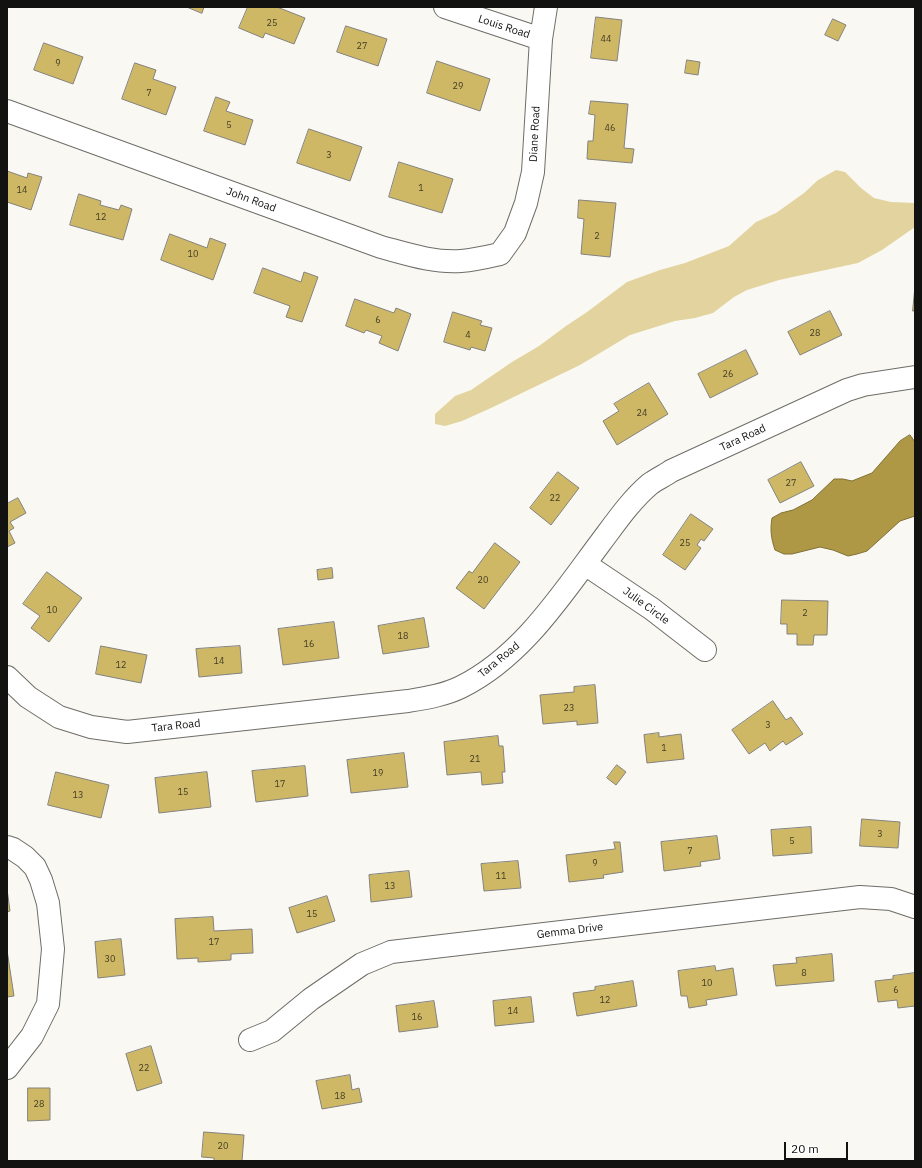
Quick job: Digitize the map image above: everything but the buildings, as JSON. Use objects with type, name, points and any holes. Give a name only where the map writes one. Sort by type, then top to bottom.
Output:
[{"type":"street","name":"Louis Road","points":[[444,7],[541,39]]},
{"type":"street","name":"Diane Road","points":[[500,254],[515,233],[526,203],[533,172],[541,39],[546,7]]},
{"type":"street","name":"John Road","points":[[7,111],[381,247],[420,258],[440,261],[480,259],[500,254]]},
{"type":"street","name":"Tara Road","points":[[7,677],[28,697],[59,717],[91,727],[127,732],[408,701],[434,696],[460,688],[484,674],[510,654],[533,630],[629,505],[651,484],[671,472],[848,390],[863,385],[915,377]]},
{"type":"street","name":"Julie Circle","points":[[585,564],[652,609],[705,650]]},
{"type":"street","points":[[7,847],[14,849],[25,857],[35,868],[41,880],[48,904],[53,949],[48,1004],[32,1036],[7,1068]]},
{"type":"street","name":"Gemma Drive","points":[[250,1040],[272,1032],[311,999],[362,964],[391,952],[860,897],[891,900],[915,907]]},
{"type":"shaded area","points":[[836,170],[845,172],[861,188],[874,198],[891,202],[915,203],[915,227],[882,250],[858,263],[779,280],[747,290],[734,297],[713,313],[675,321],[630,335],[580,365],[462,421],[445,426],[435,424],[435,414],[455,396],[471,390],[512,362],[539,346],[627,282],[685,263],[729,246],[756,222],[776,213],[804,193],[818,180]]},
{"type":"shaded area","points":[[910,435],[915,442],[915,516],[900,521],[867,551],[857,554],[848,556],[820,547],[792,554],[784,554],[775,550],[771,534],[772,518],[781,513],[793,510],[812,500],[834,479],[852,481],[872,473],[900,441]]}]
